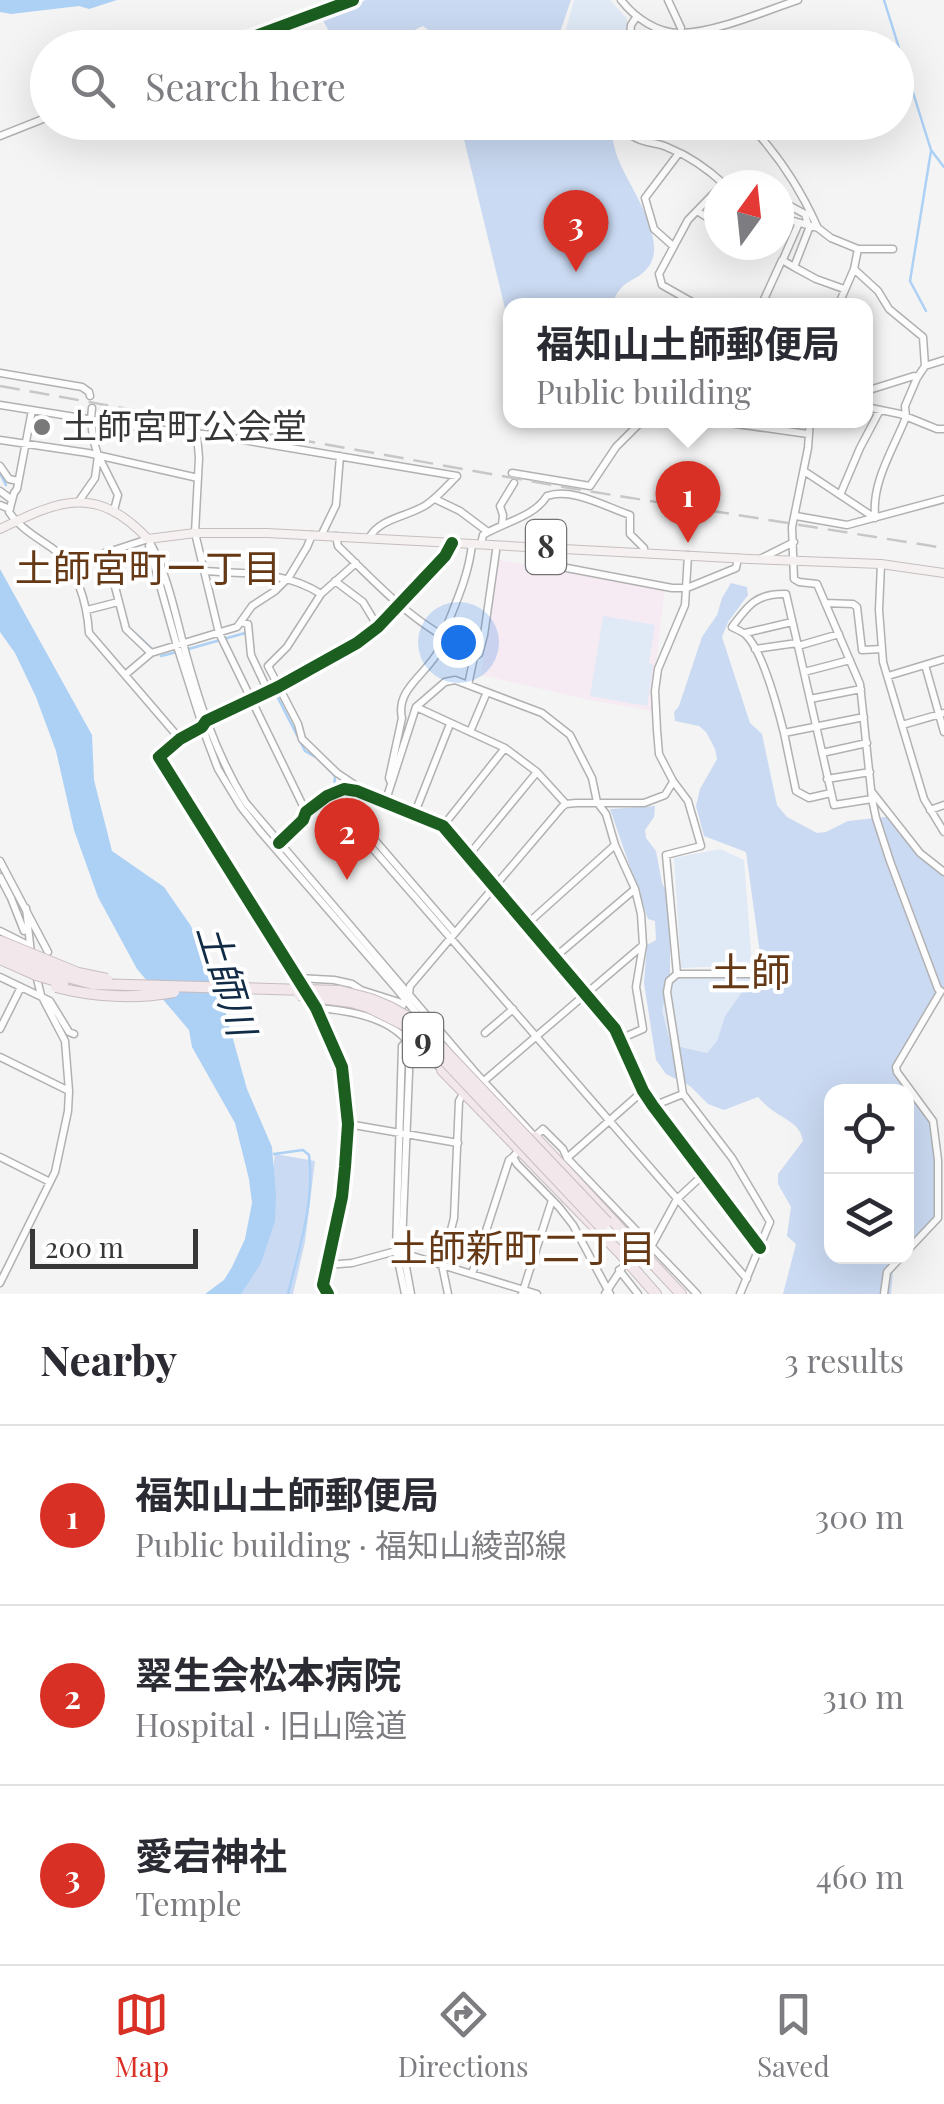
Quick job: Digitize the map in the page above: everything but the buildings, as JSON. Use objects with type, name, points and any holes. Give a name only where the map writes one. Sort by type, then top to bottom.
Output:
[{"type":"highway","name":"9","points":[[0,940],[100,978],[179,989]]},
{"type":"highway","name":"9","points":[[0,950],[56,974],[92,984],[318,996],[368,1007],[404,1025],[678,1294]]},
{"type":"highway","name":"9","points":[[0,962],[52,986],[86,994],[111,996],[179,989]]},
{"type":"highway","name":"9","points":[[442,1070],[516,1154],[660,1294]]},
{"type":"highway","name":"9","points":[[535,1137],[678,1294]]},
{"type":"highway","name":"9","points":[[604,1225],[660,1294]]},
{"type":"main road","points":[[0,529],[44,508],[78,501],[114,510],[148,539]]},
{"type":"main road","name":"8","points":[[148,539],[194,533],[316,535],[881,564],[944,573]]},
{"type":"street","points":[[272,30],[353,0]]},
{"type":"street","points":[[621,0],[637,16],[665,30]]},
{"type":"street","points":[[668,0],[680,28]]},
{"type":"street","points":[[695,30],[798,0]]},
{"type":"street","points":[[631,30],[637,16]]},
{"type":"street","points":[[0,136],[30,124]]},
{"type":"street","points":[[638,140],[666,146],[706,170]]},
{"type":"street","points":[[764,140],[805,200],[809,226],[794,266]]},
{"type":"street","points":[[673,246],[654,229],[645,198],[679,153]]},
{"type":"street","points":[[684,298],[662,285],[660,274],[688,220],[704,204]]},
{"type":"street","points":[[794,208],[805,214],[809,226]]},
{"type":"street","points":[[697,211],[704,216]]},
{"type":"street","points":[[794,221],[858,249],[892,249]]},
{"type":"street","points":[[794,245],[809,226]]},
{"type":"street","points":[[841,298],[858,249]]},
{"type":"street","points":[[765,298],[782,260],[844,289]]},
{"type":"street","points":[[854,269],[878,291],[890,309],[923,337],[925,366]]},
{"type":"street","points":[[875,517],[879,481],[906,416],[905,406],[916,378],[925,366],[944,360]]},
{"type":"street","points":[[0,373],[82,387],[90,396]]},
{"type":"street","points":[[873,390],[916,378]]},
{"type":"street","points":[[0,405],[213,434],[458,476],[435,499],[385,522],[369,538]]},
{"type":"street","points":[[92,408],[90,419],[98,455],[118,495],[114,510]]},
{"type":"street","points":[[873,408],[944,429]]},
{"type":"street","points":[[32,410],[9,512],[14,523],[55,550],[69,565],[87,610],[89,633],[180,739]]},
{"type":"street","points":[[873,423],[880,410]]},
{"type":"street","points":[[512,473],[590,486],[616,447],[636,428]]},
{"type":"street","points":[[765,428],[808,434]]},
{"type":"street","points":[[809,428],[792,527],[794,579],[817,584],[861,688],[872,795],[890,861],[942,992],[896,1068],[933,1122],[941,1160],[938,1218],[914,1243]]},
{"type":"street","points":[[840,495],[871,428]]},
{"type":"street","points":[[196,434],[194,533],[219,633],[306,812]]},
{"type":"street","points":[[0,440],[98,455],[198,478]]},
{"type":"street","points":[[78,501],[95,478],[98,455]]},
{"type":"street","points":[[125,675],[151,653],[237,627],[252,606],[289,577],[336,505],[340,456]]},
{"type":"street","points":[[0,466],[9,479],[12,501]]},
{"type":"street","points":[[804,471],[875,517]]},
{"type":"street","points":[[9,479],[18,481]]},
{"type":"street","points":[[502,525],[504,515],[500,506],[514,483]]},
{"type":"street","points":[[0,492],[12,501]]},
{"type":"street","points":[[391,784],[404,697],[438,653],[481,538],[539,508],[546,496],[566,494],[630,515],[630,534],[644,553]]},
{"type":"street","points":[[435,499],[460,511],[488,532]]},
{"type":"street","points":[[796,516],[847,525],[944,500]]},
{"type":"street","points":[[0,505],[12,501]]},
{"type":"street","points":[[336,536],[338,546],[399,604],[443,636]]},
{"type":"street","points":[[69,565],[148,539],[150,556],[218,769],[241,807],[420,1016],[426,1048],[442,1070]]},
{"type":"street","points":[[328,1294],[323,1285],[342,1198],[348,1124],[342,1067],[316,1008],[159,757],[204,724],[357,643],[378,627],[444,556],[452,542]]},
{"type":"street","points":[[762,558],[794,542]]},
{"type":"street","points":[[554,548],[550,566],[672,588],[687,588],[736,568],[738,558]]},
{"type":"street","points":[[468,685],[474,656],[479,654],[484,635],[496,550]]},
{"type":"street","points":[[106,552],[126,629],[151,653]]},
{"type":"street","points":[[677,974],[666,856],[701,846],[688,801],[659,754],[655,691],[659,662],[686,606],[688,554]]},
{"type":"street","points":[[356,563],[313,603],[313,609],[286,647],[268,666],[298,724],[302,740],[358,787],[357,791]]},
{"type":"street","points":[[881,564],[879,610],[887,676],[924,799],[944,832]]},
{"type":"street","points":[[204,571],[289,577],[321,594]]},
{"type":"street","points":[[335,582],[363,602],[378,627]]},
{"type":"street","points":[[831,794],[809,798],[796,791],[778,710],[755,649],[744,633],[732,628],[760,597],[786,594],[834,804],[872,795]]},
{"type":"street","points":[[87,610],[118,602]]},
{"type":"street","points":[[826,603],[853,604],[858,608],[862,650],[882,649]]},
{"type":"street","points":[[241,622],[248,624],[251,655],[268,691]]},
{"type":"street","points":[[744,633],[792,622]]},
{"type":"street","points":[[755,649],[839,634]]},
{"type":"street","points":[[887,676],[944,659]]},
{"type":"street","points":[[804,672],[850,660]]},
{"type":"street","points":[[925,664],[944,732]]},
{"type":"street","points":[[385,804],[416,707],[445,682],[455,680],[542,713],[564,729],[592,778],[597,802],[606,814],[641,914],[643,945],[636,987],[643,1029],[620,1040]]},
{"type":"street","points":[[810,699],[861,688]]},
{"type":"street","points":[[470,732],[487,692]]},
{"type":"street","points":[[416,707],[504,748],[537,772],[566,804]]},
{"type":"street","points":[[902,725],[941,713]]},
{"type":"street","points":[[784,733],[864,717]]},
{"type":"street","points":[[204,724],[246,803],[405,999],[535,1137]]},
{"type":"street","points":[[414,815],[450,724]]},
{"type":"street","points":[[822,753],[867,743]]},
{"type":"street","points":[[443,826],[504,748]]},
{"type":"street","points":[[468,856],[537,772]]},
{"type":"street","points":[[828,779],[870,772]]},
{"type":"street","points":[[391,1294],[407,1292],[400,1252],[406,1045],[400,1010],[410,986],[566,804],[656,800],[665,795],[673,782]]},
{"type":"street","points":[[279,843],[306,812],[344,789],[443,826],[615,1029],[643,1091],[760,1248]]},
{"type":"street","points":[[330,795],[746,1279]]},
{"type":"street","points":[[872,795],[920,854],[944,872]]},
{"type":"street","points":[[930,810],[944,805]]},
{"type":"street","points":[[527,924],[615,845]]},
{"type":"street","points":[[0,861],[48,952]]},
{"type":"street","points":[[0,877],[29,946],[41,995],[65,1041],[69,1091],[55,1172],[0,1283]]},
{"type":"street","points":[[554,958],[635,888]]},
{"type":"street","points":[[26,908],[29,946]]},
{"type":"street","points":[[0,931],[29,946]]},
{"type":"street","points":[[484,1082],[643,945]]},
{"type":"street","points":[[740,1294],[770,1222],[732,1158],[683,1094],[667,992],[669,982],[677,974],[752,974],[757,980]]},
{"type":"street","points":[[0,977],[50,1001],[74,1034]]},
{"type":"street","points":[[296,978],[334,980],[405,999]]},
{"type":"street","points":[[0,1029],[21,987]]},
{"type":"street","points":[[316,1008],[368,1017],[399,1033],[406,1045]]},
{"type":"street","points":[[485,1033],[513,1008]]},
{"type":"street","points":[[406,1045],[420,1047],[442,1070]]},
{"type":"street","points":[[0,1057],[69,1091]]},
{"type":"street","points":[[567,1158],[643,1091]]},
{"type":"street","points":[[448,1294],[442,1264],[454,1218],[459,1101],[464,1093]]},
{"type":"street","points":[[653,1106],[683,1094]]},
{"type":"street","points":[[348,1124],[458,1143]]},
{"type":"street","points":[[472,1274],[509,1160],[543,1129],[697,1294]]},
{"type":"street","points":[[516,1154],[517,1164],[574,1225],[607,1292]]},
{"type":"street","points":[[0,1157],[50,1182]]},
{"type":"street","points":[[650,1247],[677,1199],[704,1174]]},
{"type":"street","points":[[522,1292],[552,1200]]},
{"type":"street","points":[[326,1266],[400,1252],[537,1294]]},
{"type":"street","points":[[884,1294],[887,1272],[895,1264]]},
{"type":"street","points":[[607,1292],[620,1269],[638,1294]]},
{"type":"shaded area","points":[[0,0],[117,0],[89,9],[79,6],[11,14],[0,12]]},
{"type":"shaded area","points":[[366,0],[571,0],[561,30],[428,30],[423,26],[414,30],[328,30],[321,17]]},
{"type":"shaded area","points":[[574,0],[610,0],[627,19],[626,30],[566,30]]},
{"type":"shaded area","points":[[464,140],[613,140],[654,242],[649,266],[624,285],[615,298],[503,300]]},
{"type":"shaded area","points":[[499,560],[665,589],[652,711],[481,675]]},
{"type":"shaded area","points":[[0,569],[92,735],[94,780],[112,851],[164,887],[191,926],[226,1014],[247,1089],[272,1147],[275,1221],[261,1263],[241,1294],[205,1294],[224,1280],[232,1267],[245,1239],[252,1203],[235,1123],[192,1047],[189,1030],[137,969],[98,897],[74,830],[56,751],[36,697],[0,632]]},
{"type":"shaded area","points":[[731,583],[747,587],[748,595],[722,637],[750,723],[762,734],[777,805],[787,817],[817,833],[848,821],[894,816],[919,851],[944,873],[944,990],[940,989],[892,1069],[903,1084],[824,1084],[824,1264],[898,1264],[893,1271],[891,1294],[783,1294],[796,1244],[787,1236],[791,1207],[778,1184],[778,1174],[803,1141],[799,1130],[758,1097],[724,1110],[708,1104],[690,1086],[666,1074],[656,1060],[644,983],[647,945],[656,940],[655,921],[648,919],[610,809],[655,806],[654,817],[645,830],[656,851],[662,883],[670,899],[670,979],[662,1010],[670,1041],[707,1053],[717,1041],[725,1016],[745,988],[764,983],[746,852],[704,836],[696,806],[700,789],[717,759],[715,749],[706,732],[699,726],[675,721],[674,712],[702,637],[717,615]]},
{"type":"shaded area","points":[[603,616],[655,625],[647,706],[590,696]]},
{"type":"shaded area","points":[[720,849],[744,860],[752,965],[681,968],[674,858]]},
{"type":"shaded area","points":[[748,973],[752,981],[725,1016],[717,1041],[707,1053],[670,1041],[662,1009],[670,979]]},
{"type":"shaded area","points":[[914,1099],[932,1124],[937,1215],[914,1245]]},
{"type":"shaded area","points":[[275,1154],[315,1161],[305,1242],[293,1294],[233,1294],[261,1263]]},
{"type":"waterway","points":[[884,0],[893,30]]},
{"type":"waterway","points":[[914,96],[931,150],[944,167]]},
{"type":"waterway","points":[[926,311],[910,281],[931,151]]},
{"type":"waterway","points":[[0,473],[6,485]]},
{"type":"waterway","points":[[185,650],[245,633]]},
{"type":"waterway","points":[[136,634],[152,649]]},
{"type":"waterway","points":[[161,656],[177,652]]},
{"type":"waterway","points":[[271,691],[305,751],[335,776],[334,789]]},
{"type":"waterway","points":[[334,797],[450,933]]},
{"type":"waterway","points":[[402,1149],[405,1081]]},
{"type":"waterway","points":[[274,1154],[303,1150],[309,1155],[308,1208],[288,1294]]},
{"type":"waterway","points":[[401,1172],[401,1204]]},
{"type":"railway","points":[[0,386],[569,488],[944,548]]},
{"type":"cycle path","points":[[272,30],[353,0]]},
{"type":"cycle path","points":[[328,1294],[323,1285],[342,1197],[348,1124],[342,1067],[316,1008],[159,757],[206,721],[357,643],[378,627],[445,556],[452,543]]},
{"type":"cycle path","points":[[279,843],[306,812],[344,789],[443,826],[615,1029],[643,1091],[760,1248]]},
{"type":"place","name":"愛宕神社","points":[[576,272]]},
{"type":"place","name":"土師宮町公会堂","points":[[42,427]]},
{"type":"place","name":"福知山土師郵便局","points":[[688,543]]},
{"type":"place","name":"翠生会松本病院","points":[[347,880]]},
{"type":"district","name":"土師宮町一丁目","points":[[148,569]]},
{"type":"district","name":"土師","points":[[751,973]]},
{"type":"district","name":"土師新町二丁目","points":[[523,1249]]},
{"type":"water label","name":"土師川","points":[[226,980]]}]
